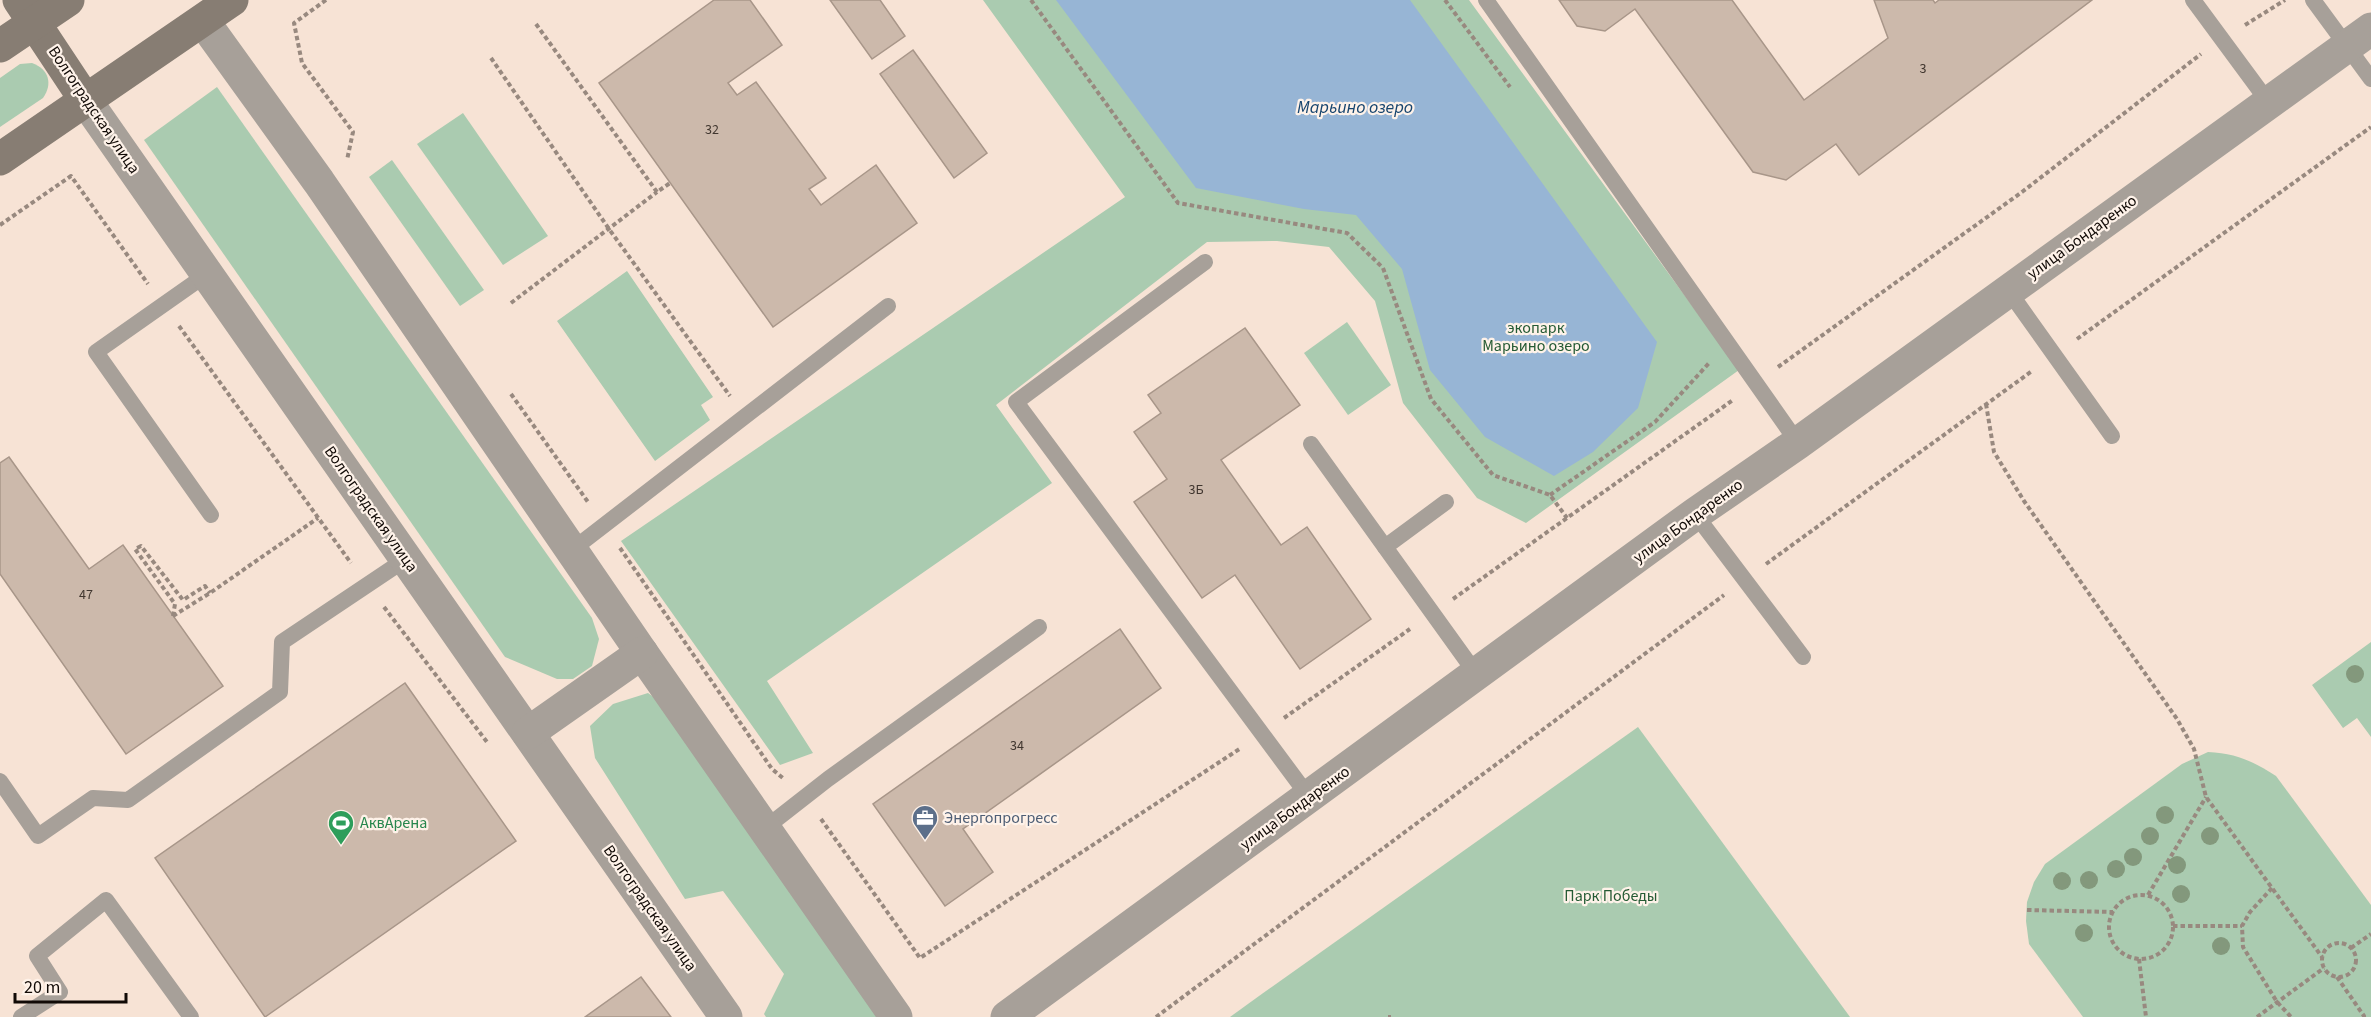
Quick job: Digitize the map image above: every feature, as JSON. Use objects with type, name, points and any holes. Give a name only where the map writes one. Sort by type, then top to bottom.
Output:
[{"type":"main road","points":[[0,46],[27,11],[68,0]]},
{"type":"main road","points":[[0,159],[86,100],[197,10],[232,0]]},
{"type":"main road","name":"Волгоградская улица","points":[[27,11],[86,100]]},
{"type":"street","points":[[197,10],[319,182],[642,653],[896,1017]]},
{"type":"street","name":"улица Бондаренко","points":[[1007,1017],[1478,675],[1695,514],[2359,38]]},
{"type":"street","name":"Волгоградская улица","points":[[86,100],[726,1017]]},
{"type":"street","points":[[528,733],[642,653]]},
{"type":"lane","points":[[1486,0],[1798,442]]},
{"type":"lane","points":[[2193,0],[2269,103]]},
{"type":"lane","points":[[2313,0],[2359,38],[2371,79]]},
{"type":"lane","points":[[1205,262],[1016,402],[1309,797]]},
{"type":"lane","points":[[207,274],[96,352],[212,515]]},
{"type":"lane","points":[[2008,290],[2112,436]]},
{"type":"lane","points":[[572,550],[888,306]]},
{"type":"lane","points":[[1311,444],[1478,675]]},
{"type":"lane","points":[[1385,547],[1446,502]]},
{"type":"lane","points":[[1695,514],[1803,657]]},
{"type":"lane","points":[[0,781],[38,836],[93,798],[128,800],[280,692],[282,642],[406,559]]},
{"type":"lane","points":[[764,829],[1039,627]]},
{"type":"lane","points":[[21,1017],[60,992],[37,956],[106,900],[191,1017]]},
{"type":"path","points":[[326,0],[294,23],[302,63],[353,132],[346,162]]},
{"type":"path","points":[[1030,0],[1178,202],[1347,233],[1383,267],[1431,399],[1493,475],[1550,495],[1567,518]]},
{"type":"path","points":[[510,392],[772,769],[806,797],[920,958],[1263,734],[2022,192],[2221,39],[2285,0]]},
{"type":"path","points":[[536,24],[657,192]]},
{"type":"path","points":[[491,58],[609,229],[745,416]]},
{"type":"path","points":[[0,225],[70,176],[367,585],[488,744]]},
{"type":"path","points":[[511,303],[670,183]]},
{"type":"path","points":[[1550,495],[1654,422],[1714,357]]},
{"type":"path","points":[[1986,404],[1994,452],[2024,501],[2177,719],[2194,749],[2206,797],[2322,957],[2324,968],[2337,976],[2364,1016],[2362,1017]]},
{"type":"path","points":[[210,593],[205,586],[183,600],[141,546],[135,549],[175,604],[173,616],[210,593],[318,518]]},
{"type":"path","points":[[2148,896],[2206,797]]},
{"type":"path","points":[[2272,888],[2250,912],[2242,926],[2242,947],[2277,1002],[2291,1017]]},
{"type":"path","points":[[2137,895],[2148,896],[2166,906],[2173,926],[2166,946],[2159,954],[2139,958],[2120,950],[2113,942],[2110,932],[2113,912],[2119,904],[2137,895]]},
{"type":"path","points":[[2027,910],[2113,912]]},
{"type":"path","points":[[2173,926],[2242,926]]},
{"type":"path","points":[[2351,948],[2371,934]]},
{"type":"path","points":[[2322,957],[2326,948],[2335,943],[2351,948],[2355,965],[2348,974],[2337,976]]},
{"type":"path","points":[[2139,958],[2146,1017]]},
{"type":"path","points":[[2257,1017],[2324,968]]},
{"type":"green space","name":"экопарк Марьино озеро","points":[[983,0],[1469,0],[1739,370],[1526,523],[1477,498],[1403,403],[1375,301],[1329,247],[1277,241],[1207,242],[996,405],[1052,483],[767,681],[813,753],[780,765],[621,541],[1125,197]]},
{"type":"green space","points":[[32,63],[46,73],[48,87],[46,93],[43,98],[0,127],[0,78],[20,64]]},
{"type":"green space","points":[[217,87],[592,618],[599,639],[592,666],[573,679],[557,679],[505,657],[144,140]]},
{"type":"green space","points":[[463,113],[548,236],[503,265],[417,144]]},
{"type":"green space","points":[[392,160],[484,290],[460,306],[369,177]]},
{"type":"green space","points":[[627,271],[713,397],[701,405],[710,420],[655,461],[557,321]]},
{"type":"green space","points":[[1347,322],[1391,385],[1348,415],[1304,353]]},
{"type":"green space","points":[[2371,642],[2371,737],[2357,718],[2343,728],[2312,685]]},
{"type":"green space","points":[[648,693],[673,711],[886,1017],[766,1017],[764,1014],[784,974],[723,891],[685,899],[595,758],[590,726],[613,704]]},
{"type":"green space","name":"Парк Победы","points":[[1638,727],[1850,1017],[1230,1017],[1259,996]]},
{"type":"green space","points":[[2208,752],[2244,759],[2276,776],[2371,905],[2371,1017],[2083,1017],[2029,944],[2026,921],[2027,902],[2034,882],[2045,864],[2182,764]]},
{"type":"water","name":"Марьино озеро","points":[[1056,0],[1410,0],[1657,342],[1638,408],[1593,452],[1554,476],[1485,437],[1430,370],[1402,269],[1356,215],[1304,209],[1196,188]]},
{"type":"building","points":[[714,0],[750,0],[782,45],[728,83],[737,95],[756,82],[826,178],[809,189],[821,205],[876,165],[917,223],[773,327],[599,83]]},
{"type":"building","points":[[830,0],[880,0],[905,36],[872,59]]},
{"type":"building","points":[[1559,0],[1732,0],[1804,100],[1888,38],[1874,0],[1933,0],[1935,3],[1939,0],[2092,0],[1859,175],[1836,144],[1786,180],[1753,172],[1635,9],[1605,31],[1577,26]]},
{"type":"building","points":[[913,50],[987,153],[954,178],[880,74]]},
{"type":"building","points":[[1245,328],[1300,405],[1221,460],[1281,545],[1307,527],[1371,619],[1300,669],[1235,575],[1202,598],[1134,502],[1167,479],[1134,432],[1161,413],[1148,395]]},
{"type":"building","points":[[9,457],[89,569],[123,545],[223,686],[126,754],[0,574],[0,463]]},
{"type":"building","points":[[1120,629],[1161,688],[963,829],[993,872],[945,906],[873,804]]},
{"type":"building","name":"АквАрена","points":[[405,683],[516,841],[265,1017],[155,858]]},
{"type":"building","points":[[641,977],[671,1017],[585,1017]]},
{"type":"place","name":"Энергопрогресс","points":[[925,841]]},
{"type":"place","name":"АквАрена","points":[[341,846]]}]
